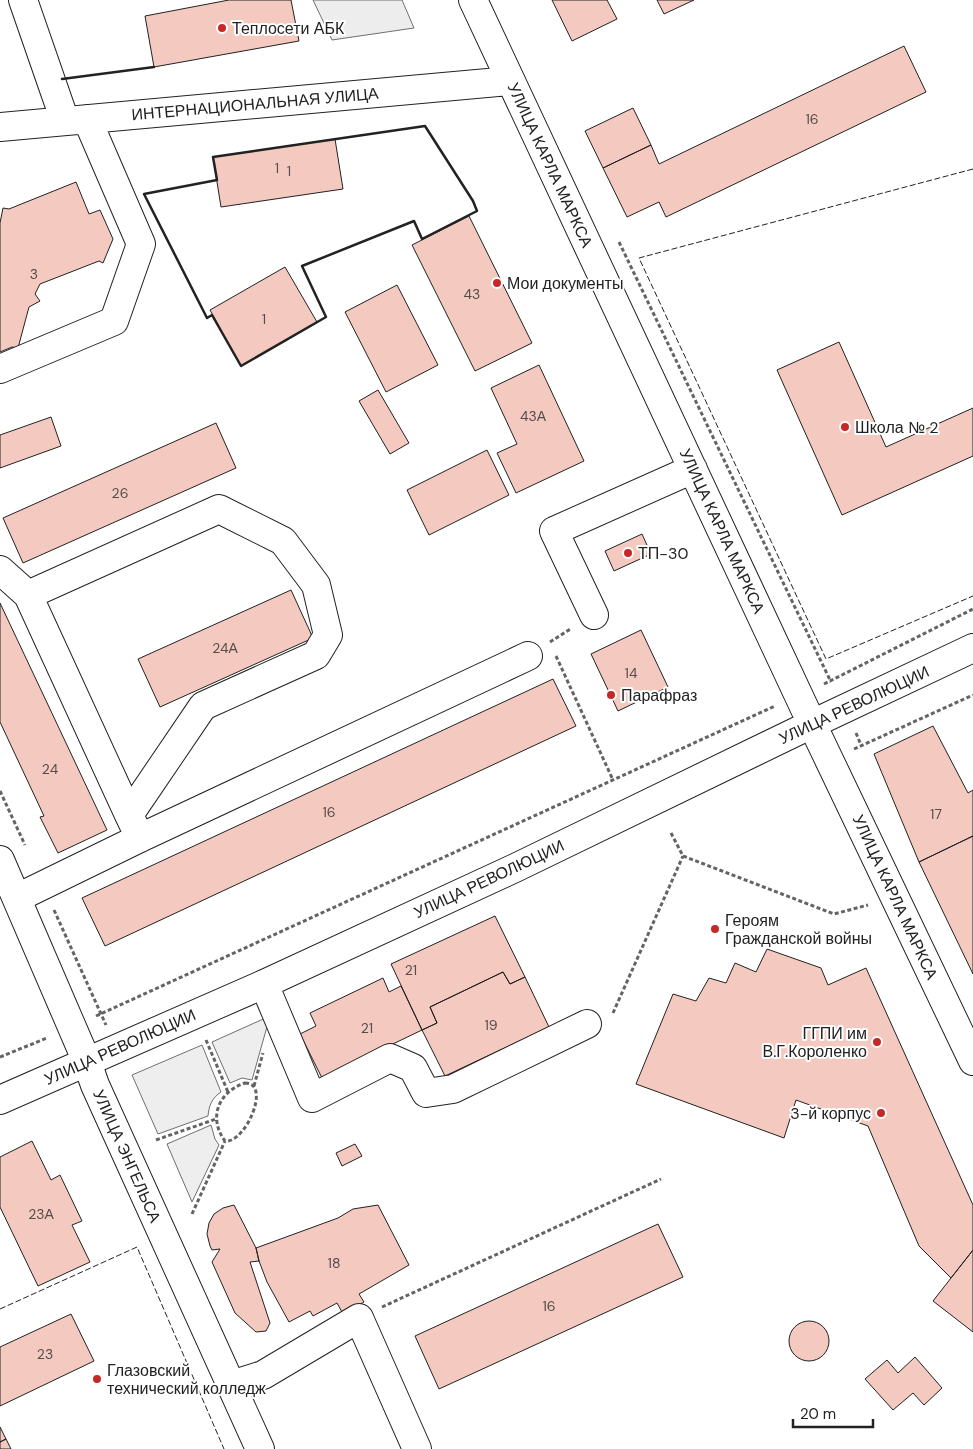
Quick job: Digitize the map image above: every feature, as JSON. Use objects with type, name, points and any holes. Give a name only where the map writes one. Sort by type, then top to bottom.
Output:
[{"type":"street","points":[[0,369],[114,321],[141,244],[76,120],[24,0]]},
{"type":"street","name":"УЛИЦА КАРЛА МАРКСА","points":[[473,0],[812,724],[973,1062]]},
{"type":"street","name":"ИНТЕРНАЦИОНАЛЬНАЯ УЛИЦА","points":[[0,127],[510,81]]},
{"type":"street","points":[[594,615],[554,530],[693,469]]},
{"type":"street","points":[[28,595],[218,509],[283,541],[316,585],[328,635],[316,655],[203,706],[134,826]]},
{"type":"street","points":[[0,570],[28,595],[134,826]]},
{"type":"street","name":"УЛИЦА РЕВОЛЮЦИИ","points":[[0,1100],[264,984],[515,868],[973,648]]},
{"type":"street","points":[[17,898],[134,826],[541,653]]},
{"type":"street","name":"УЛИЦА ЭНГЕЛЬСА","points":[[0,860],[87,1062],[95,1085],[260,1449]]},
{"type":"street","points":[[264,984],[312,1098],[390,1058],[413,1068],[426,1093],[453,1089],[587,1024]]},
{"type":"street","points":[[231,1385],[263,1375],[359,1318],[417,1449]]},
{"type":"path","points":[[619,242],[862,745]]},
{"type":"path","points":[[0,1057],[72,1027],[830,681],[973,609]]},
{"type":"path","points":[[594,615],[541,653],[613,780]]},
{"type":"path","points":[[829,760],[973,695]]},
{"type":"path","points":[[671,833],[682,856],[834,914],[871,904]]},
{"type":"path","points":[[587,1024],[612,1014],[682,856]]},
{"type":"path","points":[[205,1037],[228,1092]]},
{"type":"path","points":[[249,1083],[257,1091],[253,1111],[245,1128],[233,1140],[225,1142],[219,1133],[216,1119],[220,1103],[228,1092],[242,1084],[249,1083]]},
{"type":"path","points":[[156,1140],[216,1119]]},
{"type":"path","points":[[192,1214],[225,1142]]},
{"type":"path","points":[[359,1318],[661,1179]]},
{"type":"shaded area","points":[[313,0],[402,0],[414,28],[332,40]]},
{"type":"shaded area","points":[[270,1016],[252,1080],[242,1078],[230,1083],[212,1042]]},
{"type":"shaded area","points":[[202,1045],[221,1092],[212,1102],[208,1116],[158,1134],[132,1075]]},
{"type":"shaded area","points":[[211,1125],[219,1145],[192,1202],[167,1144]]},
{"type":"building","name":"Теплосети АБК","points":[[229,0],[291,0],[299,41],[154,67],[145,16]]},
{"type":"building","points":[[552,0],[607,0],[617,19],[572,41]]},
{"type":"building","points":[[657,0],[694,0],[664,14]]},
{"type":"building","points":[[904,46],[926,92],[666,217],[659,202],[627,217],[603,168],[651,145],[659,164]]},
{"type":"building","points":[[633,108],[651,145],[603,168],[585,131]]},
{"type":"building","points":[[335,139],[343,189],[221,207],[213,157]]},
{"type":"building","points":[[76,182],[89,214],[100,210],[113,239],[103,263],[99,261],[40,284],[35,294],[40,301],[29,307],[18,348],[12,347],[0,352],[0,223],[3,208],[9,209]]},
{"type":"building","points":[[469,216],[532,343],[475,371],[412,245]]},
{"type":"building","points":[[285,267],[317,322],[241,366],[210,310]]},
{"type":"building","points":[[397,285],[438,365],[386,392],[345,312]]},
{"type":"building","points":[[839,342],[886,447],[973,408],[973,456],[842,515],[777,370]]},
{"type":"building","points":[[539,365],[584,461],[516,493],[497,453],[517,444],[491,388]]},
{"type":"building","points":[[378,390],[409,443],[390,454],[359,401]]},
{"type":"building","points":[[51,417],[61,446],[0,468],[0,435]]},
{"type":"building","points":[[216,423],[236,468],[23,563],[3,518]]},
{"type":"building","points":[[487,450],[509,495],[429,535],[407,490]]},
{"type":"building","name":"ТП-30","points":[[642,534],[651,554],[614,571],[605,551]]},
{"type":"building","points":[[291,590],[313,638],[160,707],[138,659]]},
{"type":"building","points":[[0,603],[107,830],[58,853],[40,817],[44,816],[0,722]]},
{"type":"building","points":[[641,630],[668,687],[618,711],[591,654]]},
{"type":"building","points":[[553,679],[576,726],[105,946],[82,898]]},
{"type":"building","points":[[933,726],[968,793],[973,790],[973,836],[919,862],[874,754]]},
{"type":"building","points":[[973,836],[973,974],[919,862]]},
{"type":"building","points":[[495,916],[525,977],[510,984],[503,972],[430,1007],[437,1023],[422,1030],[391,964]]},
{"type":"building","name":"3-й корпус","points":[[767,949],[821,968],[828,985],[866,968],[973,1205],[973,1250],[951,1278],[919,1246],[868,1126],[796,1100],[784,1138],[636,1084],[673,994],[696,1001],[709,978],[726,983],[735,963],[756,972]]},
{"type":"building","points":[[503,972],[510,984],[525,977],[549,1027],[445,1076],[422,1030],[437,1023],[430,1007]]},
{"type":"building","points":[[383,978],[389,992],[401,986],[422,1030],[322,1078],[300,1034],[316,1026],[310,1013]]},
{"type":"building","points":[[32,1141],[51,1180],[60,1175],[82,1221],[72,1225],[90,1262],[38,1286],[0,1207],[0,1157]]},
{"type":"building","points":[[355,1144],[362,1156],[342,1166],[336,1153]]},
{"type":"building","points":[[234,1205],[256,1248],[259,1261],[250,1262],[270,1323],[266,1331],[256,1332],[235,1313],[212,1262],[220,1249],[212,1250],[210,1246],[207,1234],[209,1223],[214,1214],[223,1208]]},
{"type":"building","points":[[378,1205],[409,1265],[359,1294],[364,1302],[343,1314],[337,1303],[313,1316],[310,1311],[289,1322],[267,1282],[256,1248],[338,1218],[353,1209]]},
{"type":"building","points":[[658,1224],[683,1277],[439,1389],[415,1336]]},
{"type":"building","points":[[973,1250],[973,1332],[933,1301]]},
{"type":"building","points":[[71,1314],[94,1361],[0,1406],[0,1347]]},
{"type":"building","points":[[809,1321],[820,1324],[826,1330],[829,1341],[826,1352],[820,1358],[809,1361],[798,1358],[792,1352],[789,1341],[792,1330],[798,1324]]},
{"type":"building","points":[[915,1357],[942,1388],[924,1405],[913,1393],[893,1410],[865,1379],[887,1360],[898,1373]]},
{"type":"building","points":[[0,1427],[6,1439],[0,1442]]},
{"type":"building","points":[[6,1439],[11,1449],[0,1449],[0,1442]]},
{"type":"fence","points":[[973,169],[639,258],[826,659],[973,596]]},
{"type":"fence","points":[[0,1309],[137,1247],[224,1449]]},
{"type":"wall","points":[[62,79],[154,67]]},
{"type":"wall","points":[[425,126],[473,201],[477,211],[422,239],[414,221],[302,266],[326,317],[241,366],[212,315],[207,318],[144,194],[217,180],[213,157],[425,126]]},
{"type":"place","name":"Теплосети АБК","points":[[222,28]]},
{"type":"place","name":"Мои документы","points":[[497,283]]},
{"type":"place","name":"Школа № 2","points":[[845,427]]},
{"type":"place","name":"ТП-30","points":[[628,553]]},
{"type":"place","name":"Парафраз","points":[[611,695]]},
{"type":"place","name":"Героям Гражданской войны","points":[[715,929]]},
{"type":"place","name":"ГГПИ им В.Г.Короленко","points":[[877,1042]]},
{"type":"place","name":"3-й корпус","points":[[881,1113]]},
{"type":"place","name":"Глазовский технический колледж","points":[[97,1379]]}]
